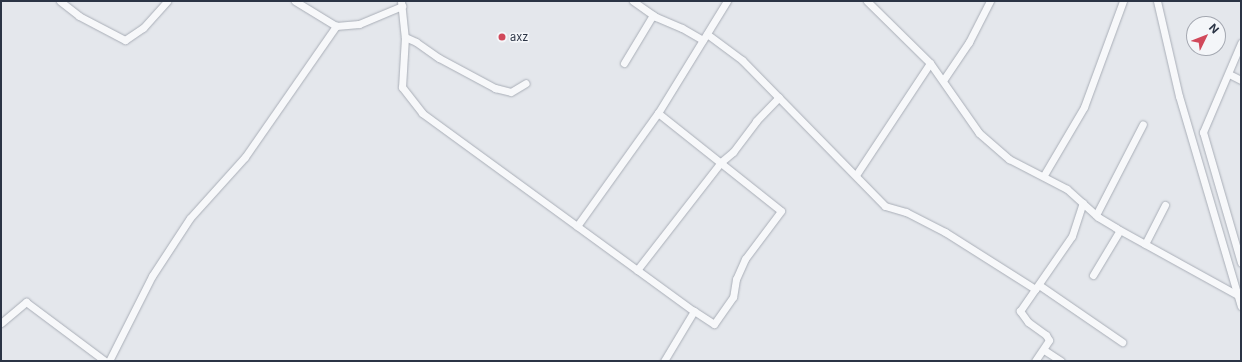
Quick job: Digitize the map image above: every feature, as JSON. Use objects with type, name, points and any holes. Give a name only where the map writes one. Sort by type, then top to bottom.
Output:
[{"type":"street","points":[[60,1],[79,16],[125,40],[143,28],[167,1]]},
{"type":"street","points":[[295,1],[336,26],[359,24],[402,4],[405,37],[402,87],[422,113],[637,270],[714,324],[734,297],[736,279],[745,259],[781,211],[658,113]]},
{"type":"street","points":[[633,1],[653,15],[705,37],[742,60],[885,206],[906,212],[945,232],[1037,287],[1122,342]]},
{"type":"street","points":[[577,226],[658,113],[727,1]]},
{"type":"street","points":[[867,1],[930,63],[944,79],[979,132],[1009,159],[1044,175],[1067,189],[1096,215],[1120,230],[1239,296]]},
{"type":"street","points":[[944,79],[969,42],[990,1]]},
{"type":"street","points":[[1044,175],[1084,107],[1123,1]]},
{"type":"street","points":[[1157,1],[1179,96],[1241,306]]},
{"type":"street","points":[[624,63],[653,15]]},
{"type":"street","points":[[109,361],[152,276],[190,218],[245,157],[336,26]]},
{"type":"street","points":[[405,37],[416,42],[439,58],[495,88],[511,92],[526,83]]},
{"type":"street","points":[[1241,43],[1203,132],[1241,263]]},
{"type":"street","points":[[856,175],[930,63]]},
{"type":"street","points":[[1229,74],[1241,80]]},
{"type":"street","points":[[637,270],[721,162],[733,152],[756,121],[779,97]]},
{"type":"street","points":[[1096,215],[1143,124]]},
{"type":"street","points":[[1035,361],[1044,350],[1049,340],[1046,335],[1028,322],[1020,311],[1072,236],[1083,204]]},
{"type":"street","points":[[1145,244],[1165,205]]},
{"type":"street","points":[[1093,275],[1120,230]]},
{"type":"street","points":[[1,323],[26,302],[104,361]]},
{"type":"street","points":[[664,361],[694,311]]},
{"type":"street","points":[[1044,350],[1061,361]]},
{"type":"place","name":"axz","points":[[502,37]]}]
